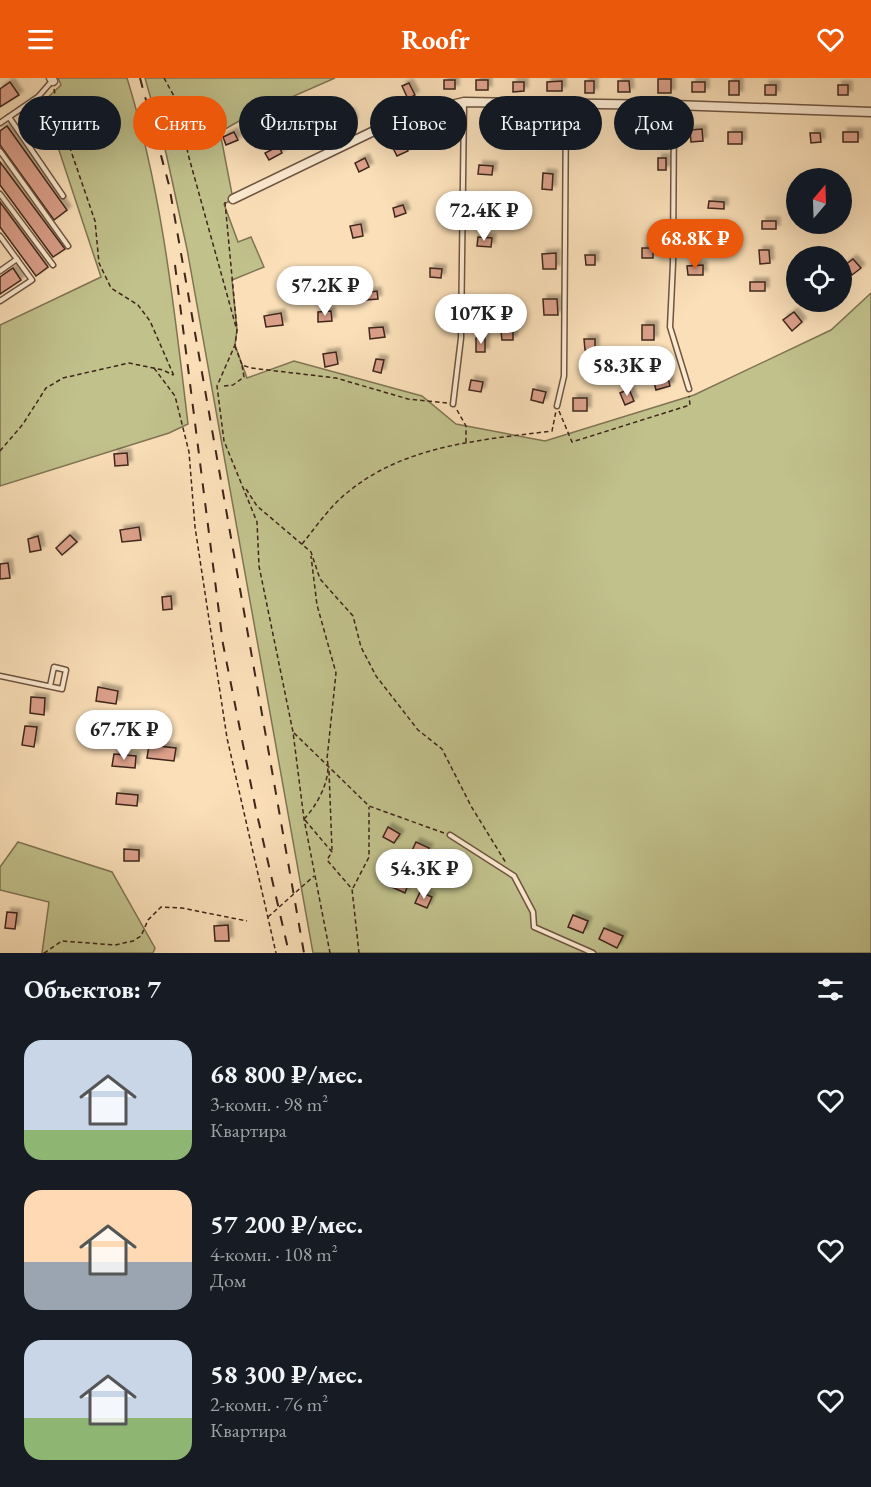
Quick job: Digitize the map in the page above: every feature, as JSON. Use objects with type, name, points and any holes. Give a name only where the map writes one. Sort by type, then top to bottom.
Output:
[{"type":"street","points":[[694,106],[871,112]]},
{"type":"street","points":[[233,199],[370,133]]},
{"type":"lane","points":[[0,123],[38,97],[52,80]]},
{"type":"lane","points":[[9,117],[63,196]]},
{"type":"lane","points":[[453,404],[460,338],[463,150]]},
{"type":"lane","points":[[557,406],[564,376],[566,150]]},
{"type":"lane","points":[[674,150],[670,327],[689,389]]},
{"type":"lane","points":[[0,151],[68,246]]},
{"type":"lane","points":[[0,194],[53,265]]},
{"type":"lane","points":[[0,301],[32,280],[1,239]]},
{"type":"lane","points":[[0,271],[17,259]]},
{"type":"lane","points":[[0,676],[62,689],[66,670],[54,668],[50,686]]},
{"type":"lane","points":[[450,835],[514,876],[532,912],[534,927],[593,953]]},
{"type":"path","points":[[164,78],[180,107],[188,154],[237,330]]},
{"type":"path","points":[[0,451],[22,424],[46,388],[63,378],[120,364],[154,368],[174,376],[150,321],[138,305],[111,288],[99,263],[95,221],[59,116],[52,80]]},
{"type":"path","points":[[233,199],[224,203],[237,330],[235,345],[217,386],[224,441],[245,487],[257,522],[259,566],[293,732],[304,819],[330,953]]},
{"type":"path","points":[[224,386],[242,380],[244,376],[235,345]]},
{"type":"path","points":[[242,365],[336,378],[408,399],[453,404],[466,426],[466,442]]},
{"type":"path","points":[[154,368],[175,396],[189,452],[195,527],[226,738],[276,953]]},
{"type":"path","points":[[557,406],[572,442],[690,405],[689,389]]},
{"type":"path","points":[[302,544],[348,492],[379,472],[412,456],[466,442],[552,431],[557,406]]},
{"type":"path","points":[[245,487],[257,506],[310,552],[320,579],[353,616],[361,646],[376,676],[418,730],[442,749],[471,807],[514,876]]},
{"type":"path","points":[[310,552],[317,605],[336,673],[327,759],[332,852],[327,861],[352,889]]},
{"type":"path","points":[[293,732],[369,806],[450,835]]},
{"type":"path","points":[[304,819],[316,807],[329,767]]},
{"type":"path","points":[[359,953],[352,889],[369,857],[369,806]]},
{"type":"path","points":[[304,819],[332,852]]},
{"type":"path","points":[[267,917],[314,876]]},
{"type":"path","points":[[44,953],[62,940],[115,945],[133,941],[141,936],[148,920],[162,907],[182,908],[248,921]]},
{"type":"green space","points":[[58,78],[127,78],[133,100],[133,150],[146,150],[158,206],[172,293],[188,424],[169,433],[0,486],[0,325],[101,277],[59,150],[121,150],[121,96],[49,96],[61,85]]},
{"type":"green space","points":[[145,78],[335,78],[294,96],[239,96],[239,121],[227,128],[227,96],[150,96]]},
{"type":"green space","points":[[165,150],[223,150],[233,199],[224,204],[238,242],[251,237],[264,267],[232,280],[237,330],[235,345],[247,378],[294,361],[422,396],[456,424],[545,441],[694,395],[831,330],[871,293],[871,953],[313,953],[187,249]]},
{"type":"green space","points":[[18,842],[112,872],[155,948],[153,953],[42,953],[49,902],[0,890],[0,867]]},
{"type":"building","points":[[658,79],[671,79],[671,93],[658,93]]},
{"type":"building","points":[[444,80],[455,80],[455,89],[444,89]]},
{"type":"building","points":[[476,80],[488,80],[488,90],[476,90]]},
{"type":"building","points":[[562,81],[562,91],[547,91],[547,82]]},
{"type":"building","points":[[585,81],[594,81],[594,93],[585,93]]},
{"type":"building","points":[[618,81],[629,81],[630,92],[618,92]]},
{"type":"building","points":[[729,81],[739,81],[739,95],[729,95]]},
{"type":"building","points":[[10,82],[19,95],[0,107],[0,89]]},
{"type":"building","points":[[513,82],[524,82],[524,91],[513,92]]},
{"type":"building","points":[[692,82],[705,82],[705,92],[692,92]]},
{"type":"building","points":[[409,83],[415,95],[407,96],[402,86]]},
{"type":"building","points":[[765,85],[776,85],[776,95],[765,95]]},
{"type":"building","points":[[838,85],[848,85],[848,95],[838,95]]},
{"type":"building","points":[[7,126],[18,141],[18,150],[24,150],[67,210],[54,220],[0,145],[0,131]]},
{"type":"building","points":[[702,129],[703,141],[694,142],[694,130]]},
{"type":"building","points":[[234,132],[238,140],[227,145],[227,135]]},
{"type":"building","points":[[728,132],[742,132],[742,144],[728,144]]},
{"type":"building","points":[[843,132],[858,132],[858,142],[843,142]]},
{"type":"building","points":[[810,133],[820,133],[821,142],[811,143]]},
{"type":"building","points":[[271,150],[281,150],[282,153],[269,160],[265,153]]},
{"type":"building","points":[[394,150],[408,150],[408,151],[397,156]]},
{"type":"building","points":[[365,158],[369,167],[359,172],[355,163]]},
{"type":"building","points":[[658,158],[666,158],[666,170],[658,170]]},
{"type":"building","points":[[0,162],[65,249],[53,257],[0,185]]},
{"type":"building","points":[[479,165],[493,166],[492,175],[478,174]]},
{"type":"building","points":[[543,173],[553,174],[552,190],[542,189]]},
{"type":"building","points":[[479,198],[490,199],[489,210],[478,209]]},
{"type":"building","points":[[709,201],[724,202],[724,209],[708,208]]},
{"type":"building","points":[[0,202],[48,267],[36,276],[0,227]]},
{"type":"building","points":[[403,205],[406,213],[395,217],[393,208]]},
{"type":"building","points":[[762,221],[776,221],[776,229],[762,229]]},
{"type":"building","points":[[361,224],[363,236],[353,238],[350,226]]},
{"type":"building","points":[[478,237],[492,238],[491,247],[477,246]]},
{"type":"building","points":[[642,248],[653,248],[653,258],[642,258]]},
{"type":"building","points":[[759,250],[769,250],[770,263],[760,264]]},
{"type":"building","points":[[556,253],[556,269],[543,269],[542,254]]},
{"type":"building","points":[[585,255],[595,255],[595,265],[586,265]]},
{"type":"building","points":[[852,260],[861,268],[852,275]]},
{"type":"building","points":[[703,265],[703,275],[688,275],[687,266]]},
{"type":"building","points":[[13,268],[21,280],[0,294],[0,277]]},
{"type":"building","points":[[430,268],[442,269],[441,278],[430,277]]},
{"type":"building","points":[[750,282],[765,282],[765,291],[750,291]]},
{"type":"building","points":[[377,291],[378,299],[366,300],[365,293]]},
{"type":"building","points":[[543,299],[557,299],[558,315],[544,315]]},
{"type":"building","points":[[331,311],[332,321],[318,322],[318,312]]},
{"type":"building","points":[[794,312],[802,322],[792,331],[783,320]]},
{"type":"building","points":[[281,313],[283,325],[266,327],[264,316]]},
{"type":"building","points":[[642,325],[654,325],[654,340],[642,340]]},
{"type":"building","points":[[383,327],[385,337],[370,339],[369,328]]},
{"type":"building","points":[[501,332],[513,332],[513,340],[502,340]]},
{"type":"building","points":[[476,338],[485,338],[485,352],[476,352]]},
{"type":"building","points":[[584,339],[595,339],[595,350],[585,350]]},
{"type":"building","points":[[336,352],[338,364],[325,367],[323,354]]},
{"type":"building","points":[[376,359],[384,360],[381,373],[373,371]]},
{"type":"building","points":[[667,374],[670,386],[656,390],[653,378]]},
{"type":"building","points":[[471,380],[483,382],[481,392],[469,390]]},
{"type":"building","points":[[533,389],[546,392],[543,403],[531,400]]},
{"type":"building","points":[[629,389],[634,401],[625,405],[620,393]]},
{"type":"building","points":[[573,398],[587,398],[587,411],[573,411]]},
{"type":"building","points":[[127,453],[128,465],[115,466],[114,454]]},
{"type":"building","points":[[139,527],[141,540],[122,542],[120,530]]},
{"type":"building","points":[[70,535],[77,542],[62,555],[56,548]]},
{"type":"building","points":[[38,536],[41,550],[30,552],[28,539]]},
{"type":"building","points":[[8,563],[10,578],[0,579],[0,564]]},
{"type":"building","points":[[171,596],[172,609],[163,610],[162,597]]},
{"type":"building","points":[[98,687],[118,691],[116,704],[96,701]]},
{"type":"building","points":[[31,697],[45,698],[44,715],[30,713]]},
{"type":"building","points":[[25,726],[37,727],[34,747],[22,745]]},
{"type":"building","points":[[149,745],[176,748],[174,761],[147,758]]},
{"type":"building","points":[[114,754],[136,756],[135,768],[112,766]]},
{"type":"building","points":[[117,793],[138,795],[137,806],[116,804]]},
{"type":"building","points":[[388,827],[400,834],[394,843],[383,837]]},
{"type":"building","points":[[416,842],[429,848],[422,861],[410,855]]},
{"type":"building","points":[[124,849],[139,850],[139,861],[124,861]]},
{"type":"building","points":[[403,876],[410,879],[405,893],[385,884],[388,877],[400,882]]},
{"type":"building","points":[[420,892],[432,897],[427,908],[415,903]]},
{"type":"building","points":[[7,912],[17,913],[15,929],[5,928]]},
{"type":"building","points":[[573,915],[588,921],[583,933],[568,927]]},
{"type":"building","points":[[228,925],[229,941],[215,941],[214,926]]},
{"type":"building","points":[[604,928],[623,936],[617,948],[599,939]]},
{"type":"railway","points":[[140,78],[169,185],[304,953]]},
{"type":"railway","points":[[175,265],[223,644],[256,810],[289,953]]}]
